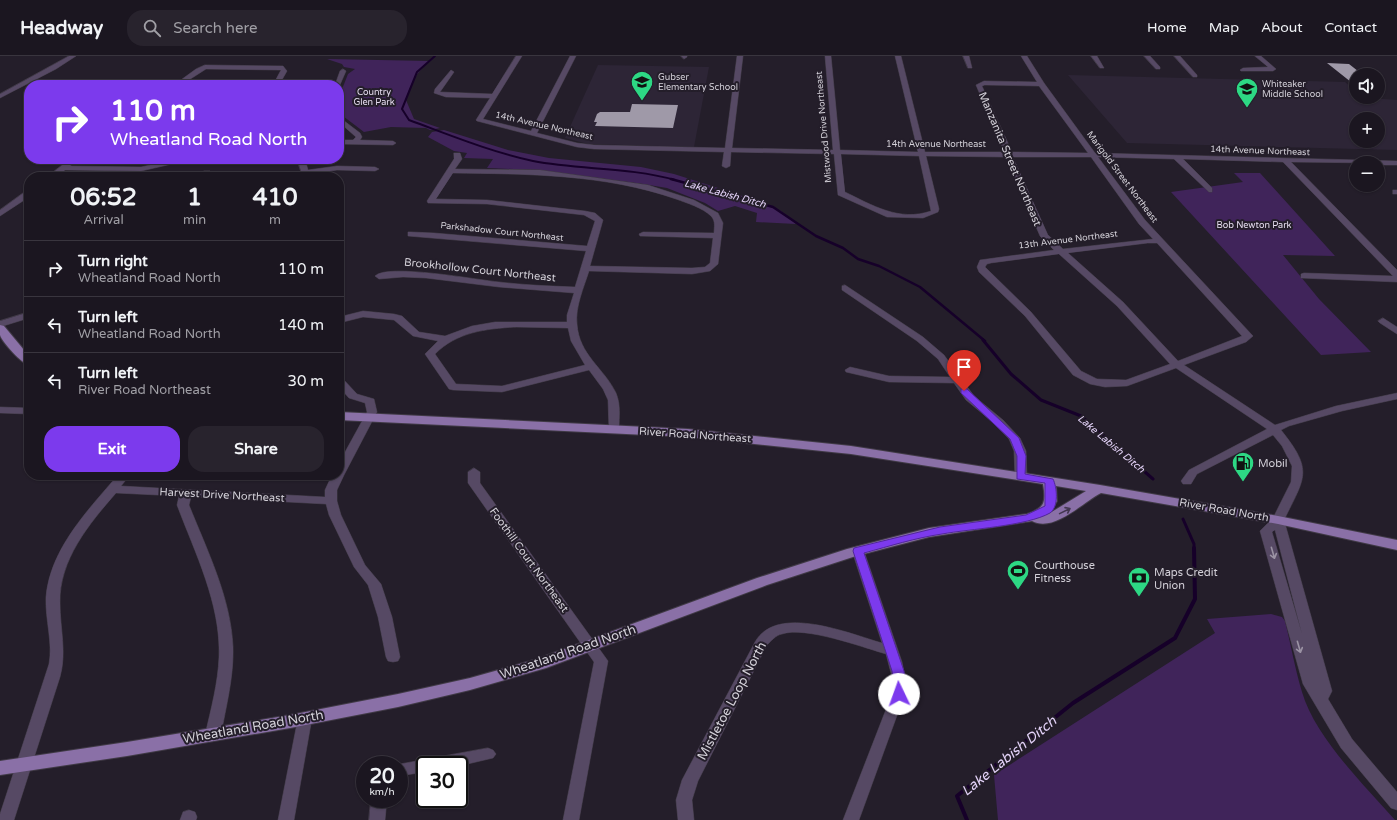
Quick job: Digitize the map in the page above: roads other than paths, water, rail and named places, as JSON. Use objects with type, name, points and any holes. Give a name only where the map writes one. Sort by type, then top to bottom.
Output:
[{"type":"main road","points":[[0,328],[24,357]]},
{"type":"main road","name":"River Road Northeast","points":[[344,416],[614,429],[752,438],[851,450],[1049,481]]},
{"type":"main road","name":"River Road North","points":[[1049,481],[1278,520],[1397,545]]},
{"type":"main road","name":"Wheatland Road North","points":[[0,768],[213,735],[386,703],[507,674],[591,646],[792,572],[858,551],[940,530],[1028,518],[1047,510],[1050,506],[1051,492],[1049,481]]},
{"type":"main road","points":[[1028,518],[1045,519],[1056,516],[1070,510],[1091,492],[1100,489]]},
{"type":"street","points":[[29,80],[73,56]]},
{"type":"street","points":[[451,72],[437,90],[437,93],[446,95],[493,96],[519,56]]},
{"type":"street","points":[[533,134],[573,56]]},
{"type":"street","points":[[726,166],[740,56]]},
{"type":"street","name":"Mistwood Drive Northeast","points":[[828,56],[841,193],[887,215],[923,216],[934,212],[922,154]]},
{"type":"street","points":[[898,56],[922,154]]},
{"type":"street","points":[[966,56],[970,67]]},
{"type":"street","name":"Marigold Street Northeast","points":[[1024,56],[1041,84],[1142,222],[1248,336],[1243,340],[1176,364]]},
{"type":"street","points":[[1094,56],[1102,67]]},
{"type":"street","points":[[1147,56],[1158,68]]},
{"type":"street","points":[[1177,56],[1195,76]]},
{"type":"street","points":[[1243,70],[1273,69],[1258,56]]},
{"type":"street","points":[[184,80],[205,67],[283,68],[284,71],[279,80]]},
{"type":"street","points":[[340,80],[343,72]]},
{"type":"street","points":[[0,96],[24,83]]},
{"type":"street","name":"Manzanita Street Northeast","points":[[1041,84],[980,84],[1041,232],[1060,252],[1120,304],[1176,364],[1274,429],[1293,455],[1298,471],[1295,488],[1278,520]]},
{"type":"street","name":"14th Avenue Northeast","points":[[493,96],[479,120],[587,146],[922,154],[1093,155],[1397,164]]},
{"type":"street","points":[[344,123],[358,134],[359,137],[355,142]]},
{"type":"street","points":[[344,142],[393,143]]},
{"type":"street","points":[[457,155],[458,159],[432,201],[487,202],[592,215],[599,220],[600,223],[579,290],[572,315],[571,325],[572,335],[578,348],[613,397],[615,407],[614,429]]},
{"type":"street","points":[[1177,158],[1209,190]]},
{"type":"street","points":[[1286,160],[1397,275]]},
{"type":"street","points":[[58,172],[68,164]]},
{"type":"street","points":[[132,170],[139,164]]},
{"type":"street","points":[[63,168],[132,170],[168,164]]},
{"type":"street","points":[[317,172],[337,168],[375,169]]},
{"type":"street","points":[[451,171],[540,172],[654,188],[691,202],[715,215],[719,223],[714,264],[708,269],[700,271],[586,268]]},
{"type":"street","points":[[0,214],[24,198]]},
{"type":"street","name":"Parkshadow Court Northeast","points":[[411,234],[459,236],[541,246],[592,249]]},
{"type":"street","points":[[643,234],[718,236]]},
{"type":"street","name":"13th Avenue Northeast","points":[[1160,241],[1148,241],[991,260],[983,262],[981,265],[982,270],[1028,314],[1077,373],[1084,378],[1105,384],[1127,383],[1176,364]]},
{"type":"street","name":"Brookhollow Court Northeast","points":[[378,276],[397,273],[428,274],[495,284],[579,290]]},
{"type":"street","points":[[1304,276],[1397,279]]},
{"type":"street","points":[[845,288],[933,350],[946,363],[956,380],[976,404],[999,422],[1014,438],[1021,456],[1020,476]]},
{"type":"street","points":[[344,319],[363,314],[399,318],[416,334],[445,339],[502,324],[571,325]]},
{"type":"street","points":[[0,324],[24,317]]},
{"type":"street","points":[[1383,321],[1397,331]]},
{"type":"street","points":[[445,339],[430,354],[453,387],[502,389],[591,366]]},
{"type":"street","points":[[850,370],[870,377],[893,380],[956,380]]},
{"type":"street","points":[[344,386],[353,396],[370,402],[372,412],[344,464]]},
{"type":"street","points":[[1187,481],[1193,472],[1274,429],[1340,408],[1397,396]]},
{"type":"street","points":[[3,413],[24,411]]},
{"type":"street","name":"Foothill Court Northeast","points":[[474,472],[474,483],[591,646],[602,664],[571,820]]},
{"type":"street","points":[[6,820],[56,665],[57,649],[53,597],[55,582],[62,559],[82,526],[120,480]]},
{"type":"street","points":[[335,480],[331,490],[331,500],[335,515],[360,567],[374,584],[385,617],[393,657]]},
{"type":"street","name":"Harvest Drive Northeast","points":[[112,489],[331,500]]},
{"type":"street","points":[[186,493],[183,505],[218,602],[225,629],[225,665],[213,735]]},
{"type":"street","points":[[1278,520],[1325,691],[1321,698],[1332,720],[1357,758],[1397,804]]},
{"type":"street","points":[[851,820],[901,687],[892,651],[858,551]]},
{"type":"street","name":"Mistletoe Loop North","points":[[686,820],[683,809],[684,797],[690,780],[762,642],[768,636],[779,629],[802,627],[892,651]]},
{"type":"street","points":[[286,820],[305,718]]},
{"type":"street","points":[[468,758],[488,754]]},
{"type":"street","points":[[376,820],[377,808]]},
{"type":"waterway","name":"Lake Labish Ditch","points":[[435,56],[417,72],[402,109],[409,120],[486,148],[533,161],[640,173],[672,179]]},
{"type":"waterway","name":"Lake Labish Ditch","points":[[672,179],[773,207],[816,236],[843,248],[858,259],[879,266],[920,287],[985,341]]},
{"type":"waterway","name":"Lake Labish Ditch","points":[[983,340],[1011,374],[1041,400],[1081,416],[1153,479]]},
{"type":"waterway","name":"Lake Labish Ditch","points":[[1183,519],[1194,544],[1194,548]]},
{"type":"waterway","name":"Lake Labish Ditch","points":[[967,820],[957,796],[1073,703],[1175,638],[1195,599],[1194,548]]},
{"type":"place","name":"Gubser Elementary School","points":[[642,102]]},
{"type":"place","name":"Whiteaker Middle School","points":[[1247,108]]},
{"type":"place","name":"Mobil","points":[[1243,482]]},
{"type":"place","name":"Courthouse Fitness","points":[[1018,590]]},
{"type":"place","name":"Maps Credit Union","points":[[1139,598]]},
{"type":"park label","name":"Country Glen Park","points":[[374,98]]},
{"type":"park label","name":"Bob Newton Park","points":[[1254,225]]}]
